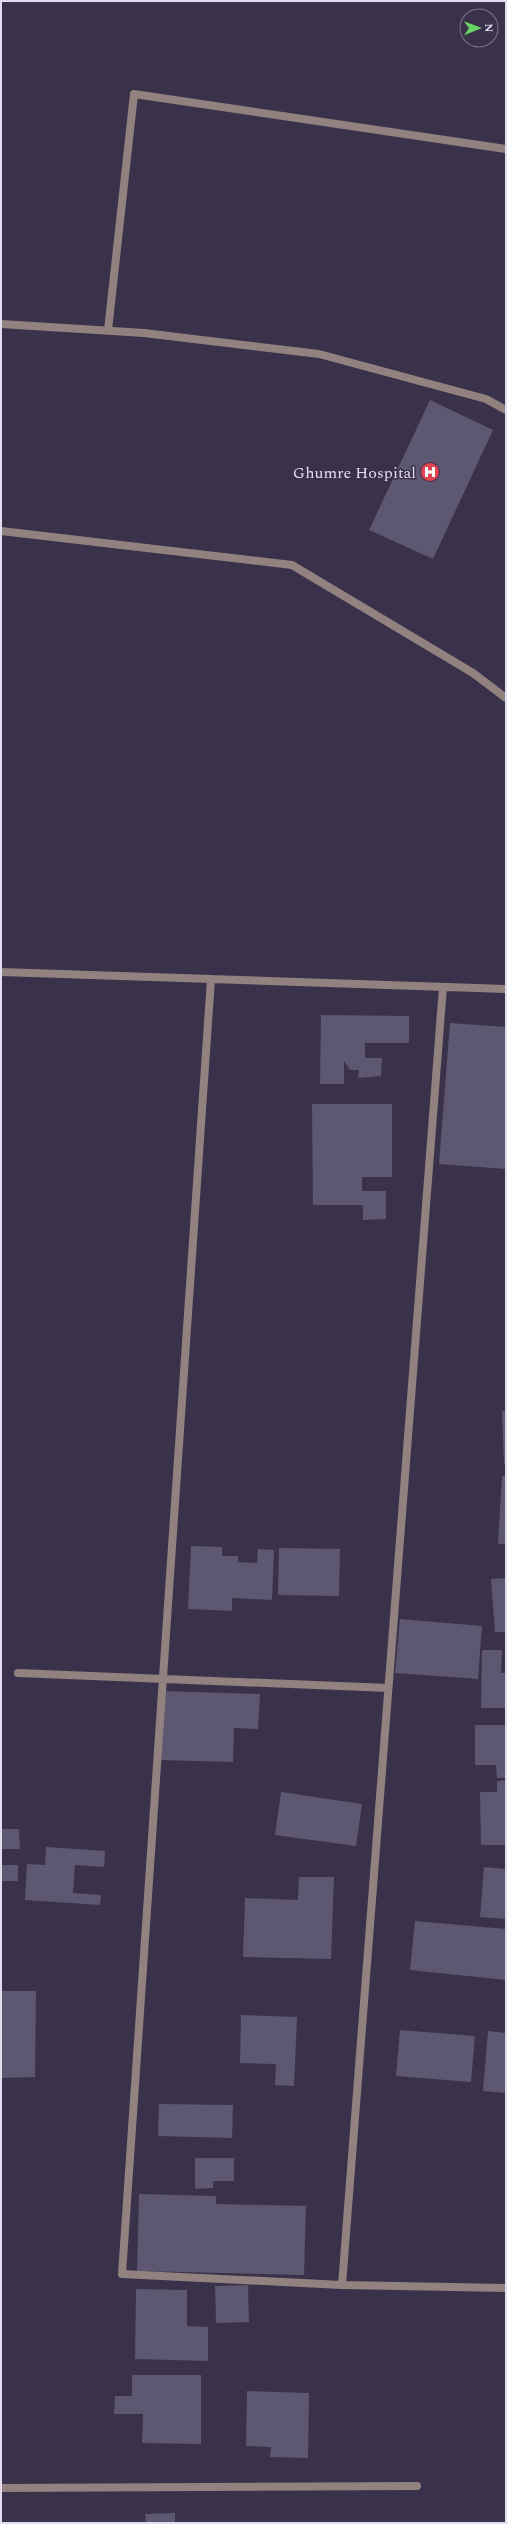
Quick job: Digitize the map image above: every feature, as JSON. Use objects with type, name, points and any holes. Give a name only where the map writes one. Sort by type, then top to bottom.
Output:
[{"type":"street","points":[[108,330],[134,94],[506,149]]},
{"type":"street","points":[[1,324],[108,330],[319,354],[486,400],[506,410]]},
{"type":"street","points":[[1,531],[292,565],[473,673],[506,698]]},
{"type":"street","points":[[1,972],[506,988]]},
{"type":"street","points":[[211,979],[122,2274],[342,2285],[506,2288]]},
{"type":"street","points":[[342,2285],[443,987]]},
{"type":"street","points":[[18,1673],[388,1688]]},
{"type":"street","points":[[1,2488],[417,2486]]},
{"type":"building","points":[[430,400],[493,430],[433,559],[369,530]]},
{"type":"building","points":[[321,1015],[409,1016],[409,1043],[365,1043],[365,1058],[382,1058],[381,1076],[358,1078],[359,1070],[350,1070],[344,1061],[344,1084],[320,1084]]},
{"type":"building","points":[[450,1023],[506,1027],[506,1169],[439,1164]]},
{"type":"building","points":[[312,1104],[392,1104],[392,1177],[362,1177],[362,1191],[386,1191],[386,1219],[363,1220],[363,1205],[313,1205]]},
{"type":"building","points":[[502,1411],[506,1411],[506,1464],[504,1464]]},
{"type":"building","points":[[502,1476],[506,1476],[506,1544],[498,1544]]},
{"type":"building","points":[[191,1546],[222,1547],[222,1556],[238,1556],[238,1562],[257,1563],[258,1549],[274,1550],[272,1600],[232,1598],[232,1611],[188,1609]]},
{"type":"building","points":[[279,1548],[340,1549],[339,1596],[278,1595]]},
{"type":"building","points":[[506,1578],[506,1632],[495,1632],[491,1579]]},
{"type":"building","points":[[400,1619],[482,1626],[478,1679],[395,1673]]},
{"type":"building","points":[[482,1650],[502,1650],[501,1673],[506,1673],[506,1708],[481,1708]]},
{"type":"building","points":[[162,1691],[260,1694],[258,1729],[234,1728],[233,1762],[160,1760]]},
{"type":"building","points":[[475,1725],[506,1725],[506,1778],[497,1778],[496,1765],[475,1765]]},
{"type":"building","points":[[506,1780],[506,1845],[481,1845],[480,1792],[497,1792],[497,1781]]},
{"type":"building","points":[[281,1792],[362,1804],[356,1846],[275,1835]]},
{"type":"building","points":[[1,1829],[19,1829],[20,1849],[1,1849]]},
{"type":"building","points":[[46,1847],[105,1851],[104,1867],[75,1865],[73,1893],[101,1895],[100,1905],[25,1900],[27,1864],[45,1865]]},
{"type":"building","points":[[1,1865],[18,1865],[18,1881],[1,1881]]},
{"type":"building","points":[[484,1867],[506,1869],[506,1919],[480,1917]]},
{"type":"building","points":[[299,1877],[334,1877],[331,1959],[243,1957],[245,1898],[298,1900]]},
{"type":"building","points":[[415,1921],[506,1929],[506,1980],[410,1970]]},
{"type":"building","points":[[1,1991],[36,1991],[35,2077],[1,2078]]},
{"type":"building","points":[[241,2015],[297,2017],[294,2086],[275,2085],[276,2064],[240,2063]]},
{"type":"building","points":[[400,2030],[475,2036],[471,2082],[396,2076]]},
{"type":"building","points":[[488,2031],[506,2033],[506,2093],[483,2091]]},
{"type":"building","points":[[159,2104],[233,2105],[232,2138],[158,2136]]},
{"type":"building","points":[[195,2158],[234,2158],[234,2181],[213,2181],[213,2188],[195,2189]]},
{"type":"building","points":[[139,2194],[216,2196],[216,2204],[306,2206],[304,2275],[137,2271]]},
{"type":"building","points":[[248,2285],[249,2322],[216,2323],[215,2286]]},
{"type":"building","points":[[136,2289],[187,2290],[187,2326],[208,2327],[208,2361],[135,2359]]},
{"type":"building","points":[[132,2375],[201,2375],[201,2444],[142,2443],[143,2414],[114,2414],[115,2396],[132,2396]]},
{"type":"building","points":[[247,2391],[309,2393],[308,2458],[270,2457],[271,2447],[246,2446]]},
{"type":"building","points":[[175,2513],[175,2523],[146,2523],[145,2514]]},
{"type":"place","name":"Ghumre Hospital","points":[[430,472]]}]
